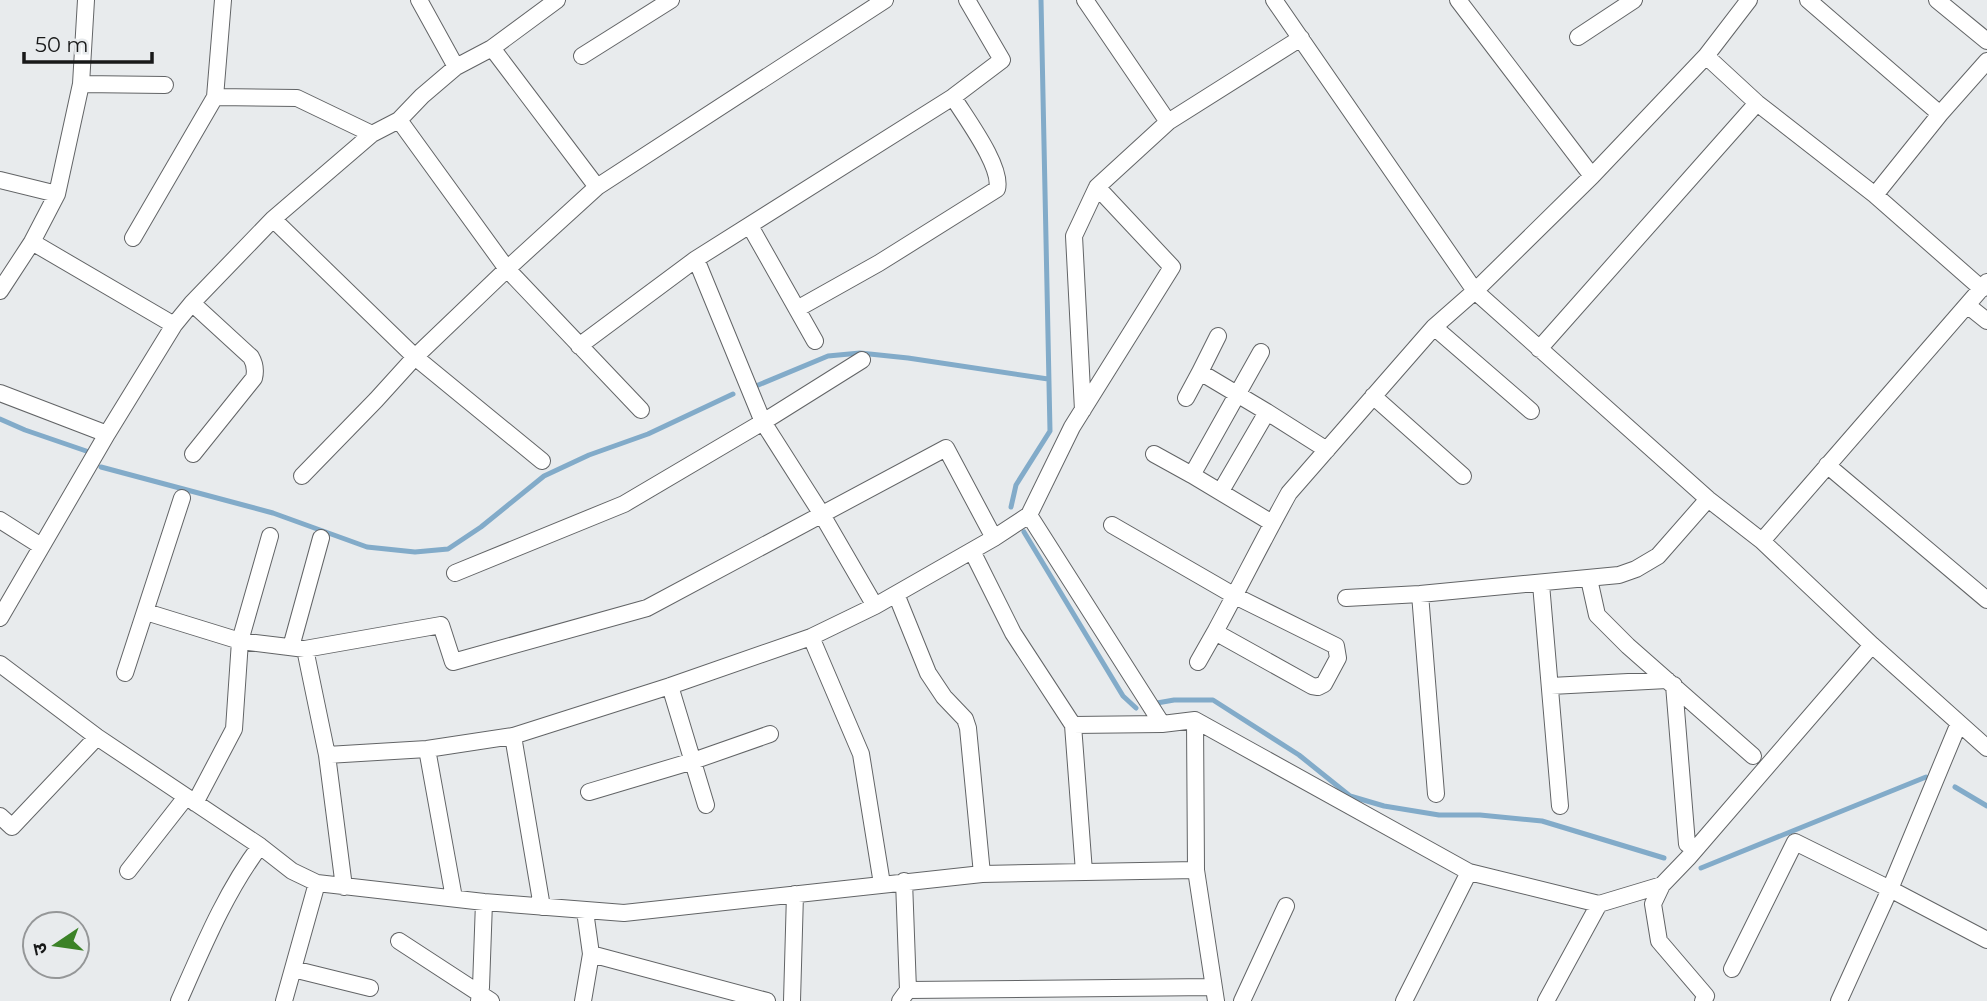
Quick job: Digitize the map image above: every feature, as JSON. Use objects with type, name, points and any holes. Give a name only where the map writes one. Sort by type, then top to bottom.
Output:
[{"type":"street","points":[[0,291],[32,242],[57,194],[81,84],[86,0]]},
{"type":"street","points":[[133,238],[215,97],[223,0]]},
{"type":"street","points":[[419,0],[456,67]]},
{"type":"street","points":[[0,618],[107,434],[174,325],[192,303],[273,219],[372,134],[399,120],[456,67],[492,48],[557,0]]},
{"type":"street","points":[[582,56],[671,0]]},
{"type":"street","points":[[302,476],[415,357],[597,187],[885,0]]},
{"type":"street","points":[[579,346],[696,259],[953,97],[1002,60],[967,0]]},
{"type":"street","points":[[1085,0],[1168,122]]},
{"type":"street","points":[[1275,0],[1475,291],[1708,499],[1762,541],[1987,748]]},
{"type":"street","points":[[1458,0],[1592,176]]},
{"type":"street","points":[[1578,37],[1633,0]]},
{"type":"street","points":[[1198,662],[1290,493],[1434,327],[1475,291],[1592,176],[1706,56],[1749,0]]},
{"type":"street","points":[[1808,0],[1940,114]]},
{"type":"street","points":[[1937,0],[1987,41]]},
{"type":"street","points":[[1083,410],[1074,236],[1097,187],[1168,122],[1301,38]]},
{"type":"street","points":[[492,48],[597,187]]},
{"type":"street","points":[[1706,56],[1757,103],[1875,195],[1984,286],[1762,541]]},
{"type":"street","points":[[1875,195],[1987,61]]},
{"type":"street","points":[[81,84],[165,85]]},
{"type":"street","points":[[215,97],[297,98],[372,134]]},
{"type":"street","points":[[797,309],[879,263],[997,189],[999,183],[992,161],[953,97]]},
{"type":"street","points":[[1539,349],[1757,103]]},
{"type":"street","points":[[399,120],[507,269],[641,410]]},
{"type":"street","points":[[0,180],[57,194]]},
{"type":"street","points":[[327,755],[427,749],[513,736],[670,686],[811,637],[875,607],[1029,515],[1072,427],[1172,267],[1097,187]]},
{"type":"street","points":[[273,219],[415,357],[542,461]]},
{"type":"street","points":[[750,226],[815,341]]},
{"type":"street","points":[[32,242],[174,325]]},
{"type":"street","points":[[696,259],[763,422],[821,513],[875,607]]},
{"type":"street","points":[[192,303],[251,357],[256,372],[193,454]]},
{"type":"street","points":[[1967,305],[1987,321]]},
{"type":"street","points":[[1434,327],[1531,411]]},
{"type":"street","points":[[1186,398],[1218,336]]},
{"type":"street","points":[[1192,475],[1262,352]]},
{"type":"street","points":[[455,573],[624,505],[862,360]]},
{"type":"street","points":[[1200,372],[1327,450]]},
{"type":"street","points":[[0,393],[107,434]]},
{"type":"street","points":[[1373,396],[1463,476]]},
{"type":"street","points":[[1221,491],[1267,412]]},
{"type":"street","points":[[146,612],[240,641],[298,648],[441,625],[453,663],[646,608],[946,448],[994,538]]},
{"type":"street","points":[[1154,454],[1272,523]]},
{"type":"street","points":[[1827,465],[1987,600]]},
{"type":"street","points":[[125,673],[182,498]]},
{"type":"street","points":[[1346,598],[1541,584],[1619,575],[1658,556],[1708,499]]},
{"type":"street","points":[[1029,515],[1162,724]]},
{"type":"street","points":[[0,520],[41,546]]},
{"type":"street","points":[[1112,525],[1235,596],[1336,646],[1338,658],[1324,684],[1312,686],[1215,632]]},
{"type":"street","points":[[128,872],[190,800],[234,729],[240,641],[270,536]]},
{"type":"street","points":[[321,538],[298,648],[327,755],[344,887]]},
{"type":"street","points":[[972,551],[1017,639],[1073,725],[1084,872]]},
{"type":"street","points":[[1589,579],[1597,615],[1753,756]]},
{"type":"street","points":[[1541,584],[1560,806]]},
{"type":"street","points":[[897,594],[928,673],[965,719],[982,874]]},
{"type":"street","points":[[1420,594],[1436,794]]},
{"type":"street","points":[[811,637],[858,749],[883,884]]},
{"type":"street","points":[[1703,1001],[1706,996],[1659,941],[1653,904],[1662,885],[1872,645]]},
{"type":"street","points":[[0,664],[97,737],[260,846],[292,871],[317,883],[484,902],[624,913],[982,874],[1196,870]]},
{"type":"street","points":[[1551,686],[1670,682]]},
{"type":"street","points":[[1670,682],[1687,844]]},
{"type":"street","points":[[670,686],[706,806]]},
{"type":"street","points":[[904,881],[904,995],[1215,994],[1196,870],[1195,720]]},
{"type":"street","points":[[1073,725],[1162,724],[1195,720],[1469,872],[1599,904],[1662,885]]},
{"type":"street","points":[[1844,999],[1959,723]]},
{"type":"street","points":[[589,792],[771,734]]},
{"type":"street","points":[[513,736],[542,907]]},
{"type":"street","points":[[0,816],[12,827],[97,737]]},
{"type":"street","points":[[427,749],[454,898]]},
{"type":"street","points":[[1732,970],[1796,842],[1987,940]]},
{"type":"street","points":[[179,1001],[232,886],[260,846]]},
{"type":"street","points":[[1404,1001],[1469,872]]},
{"type":"street","points":[[284,1001],[317,883]]},
{"type":"street","points":[[792,1001],[795,894]]},
{"type":"street","points":[[483,998],[484,902]]},
{"type":"street","points":[[1546,1001],[1599,904]]},
{"type":"street","points":[[1242,1001],[1286,906]]},
{"type":"street","points":[[583,1001],[591,954],[584,911]]},
{"type":"street","points":[[399,940],[483,998]]},
{"type":"street","points":[[591,954],[767,1001]]},
{"type":"street","points":[[293,969],[370,988]]},
{"type":"waterway","points":[[1011,507],[1016,485],[1050,431],[1041,0]]},
{"type":"waterway","points":[[756,386],[828,356],[860,353],[1048,379]]},
{"type":"waterway","points":[[101,467],[273,513],[367,547],[415,552],[448,549],[481,527],[544,476],[589,455],[648,434],[733,394]]},
{"type":"waterway","points":[[0,419],[92,453]]},
{"type":"waterway","points":[[1024,532],[1123,696],[1136,708]]},
{"type":"waterway","points":[[1157,703],[1213,700],[1299,755],[1350,796],[1384,806],[1439,815],[1480,815],[1542,821],[1664,858]]},
{"type":"waterway","points":[[1701,868],[1926,777]]},
{"type":"waterway","points":[[1955,787],[1987,806]]}]
